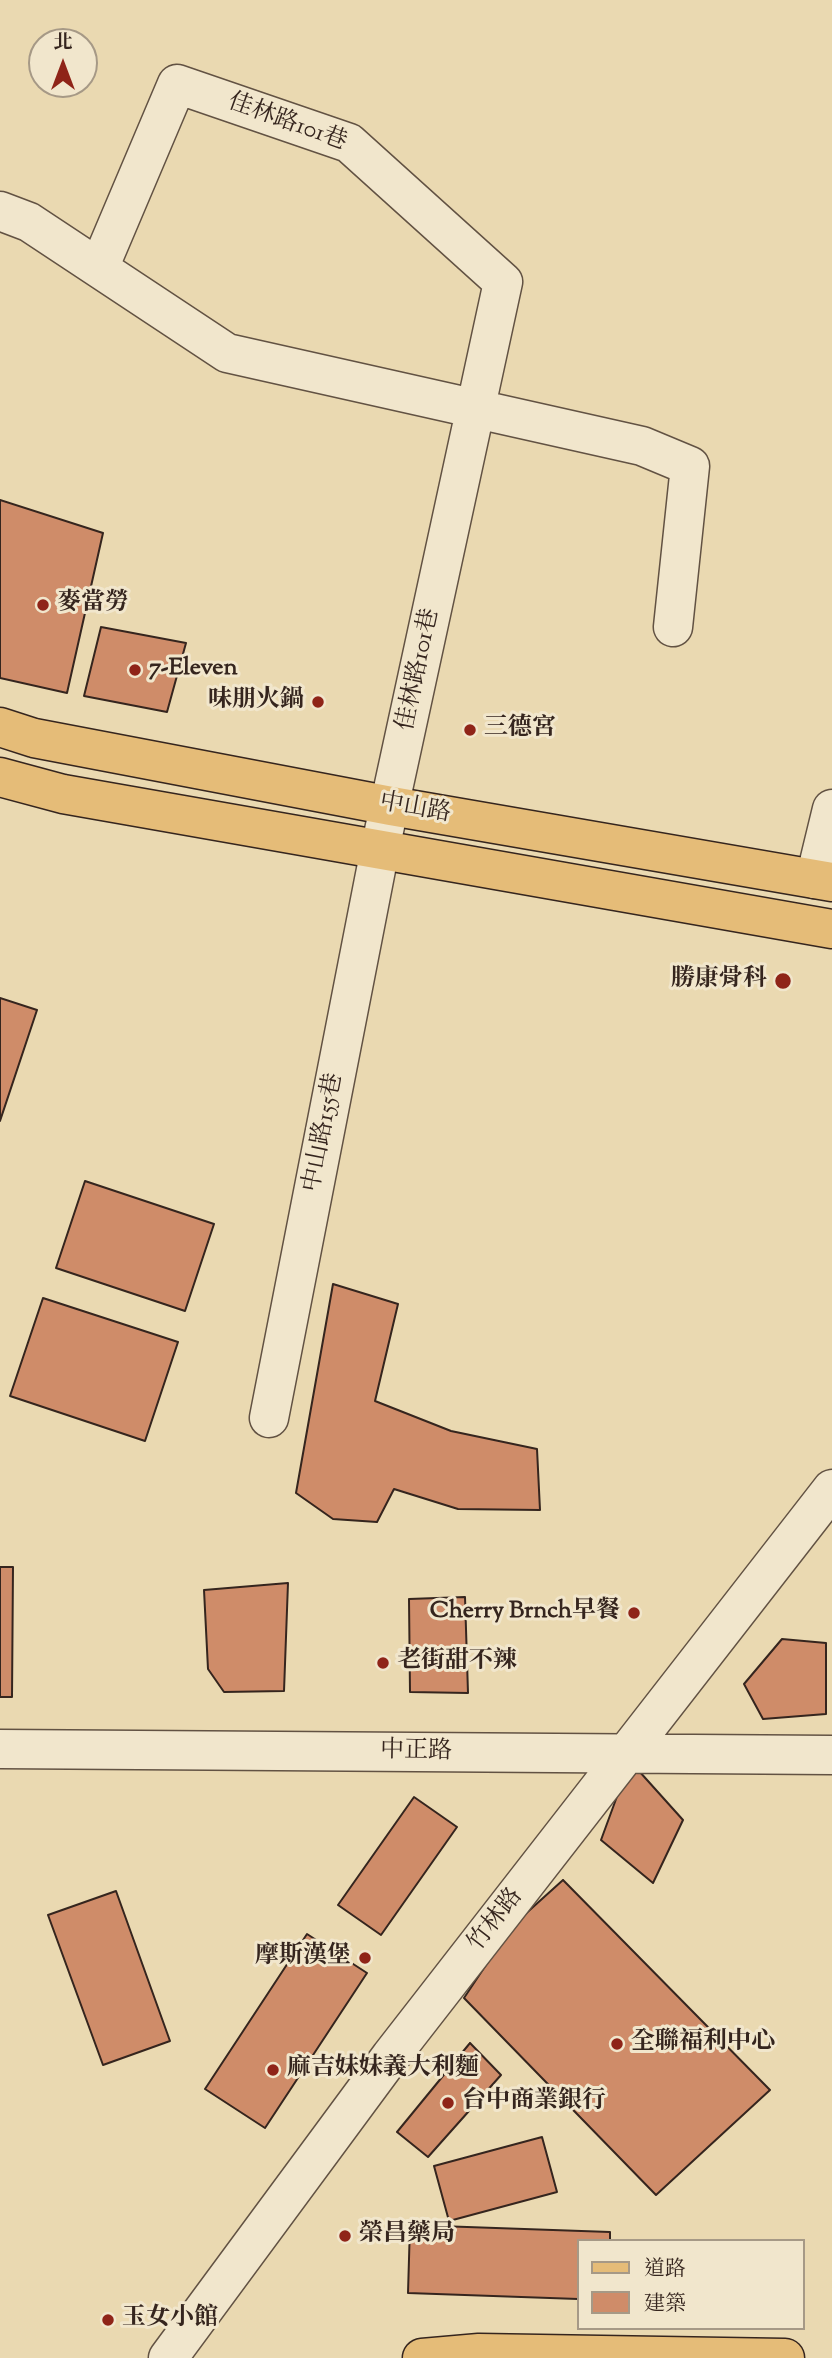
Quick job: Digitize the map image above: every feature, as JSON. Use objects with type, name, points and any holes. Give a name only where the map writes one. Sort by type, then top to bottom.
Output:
[{"type":"main road","name":"中山路","points":[[0,727],[34,738],[391,806],[824,881]]},
{"type":"main road","name":"中山路","points":[[0,777],[63,794],[832,929]]},
{"type":"main road","points":[[422,2358],[479,2353],[785,2358]]},
{"type":"street","name":"佳林路101巷","points":[[99,268],[177,84],[349,143],[503,282],[380,849]]},
{"type":"street","points":[[0,211],[29,222],[227,353],[642,446],[690,466],[673,627]]},
{"type":"street","points":[[824,881],[832,809]]},
{"type":"street","name":"中山路155巷","points":[[269,1418],[380,849]]},
{"type":"street","name":"竹林路","points":[[168,2358],[391,2056],[832,1489]]},
{"type":"street","name":"中正路","points":[[0,1749],[832,1755]]},
{"type":"building","name":"麥當勞","points":[[0,500],[103,533],[67,693],[0,678]]},
{"type":"building","name":"7-Eleven","points":[[101,627],[186,643],[167,712],[84,696]]},
{"type":"building","points":[[0,998],[37,1010],[0,1121]]},
{"type":"building","points":[[85,1181],[214,1224],[185,1311],[56,1268]]},
{"type":"building","points":[[333,1284],[398,1304],[375,1401],[451,1431],[537,1449],[540,1510],[458,1509],[394,1489],[377,1522],[333,1519],[296,1493]]},
{"type":"building","points":[[43,1298],[178,1342],[145,1441],[10,1396]]},
{"type":"building","points":[[0,1567],[13,1567],[12,1697],[0,1697]]},
{"type":"building","points":[[288,1583],[284,1691],[224,1692],[208,1669],[204,1590]]},
{"type":"building","points":[[465,1597],[468,1693],[410,1692],[409,1599]]},
{"type":"building","points":[[782,1639],[826,1643],[826,1714],[763,1719],[744,1684]]},
{"type":"building","points":[[630,1761],[683,1820],[653,1883],[601,1840]]},
{"type":"building","points":[[414,1797],[457,1827],[381,1935],[338,1905]]},
{"type":"building","name":"全聯福利中心","points":[[563,1880],[770,2090],[656,2195],[464,1998],[512,1926]]},
{"type":"building","points":[[116,1891],[170,2041],[103,2065],[48,1915]]},
{"type":"building","points":[[307,1934],[367,1973],[265,2128],[205,2089]]},
{"type":"building","name":"台中商業銀行","points":[[470,2043],[501,2075],[428,2157],[397,2132]]},
{"type":"building","points":[[542,2137],[557,2192],[449,2221],[434,2166]]},
{"type":"building","points":[[410,2225],[610,2232],[610,2239],[576,2239],[576,2299],[408,2293]]},
{"type":"place","name":"麥當勞","points":[[43,605]]},
{"type":"place","name":"7-Eleven","points":[[135,670]]},
{"type":"place","name":"味朋火鍋","points":[[318,702]]},
{"type":"place","name":"三德宮","points":[[470,730]]},
{"type":"place","name":"勝康骨科","points":[[783,981]]},
{"type":"place","name":"Cherry Brnch早餐","points":[[634,1613]]},
{"type":"place","name":"老街甜不辣","points":[[383,1663]]},
{"type":"place","name":"摩斯漢堡","points":[[365,1958]]},
{"type":"place","name":"全聯福利中心","points":[[617,2044]]},
{"type":"place","name":"麻吉妹妹義大利麵","points":[[273,2070]]},
{"type":"place","name":"台中商業銀行","points":[[448,2103]]},
{"type":"place","name":"榮昌藥局","points":[[345,2236]]},
{"type":"place","name":"玉女小館","points":[[108,2320]]}]
